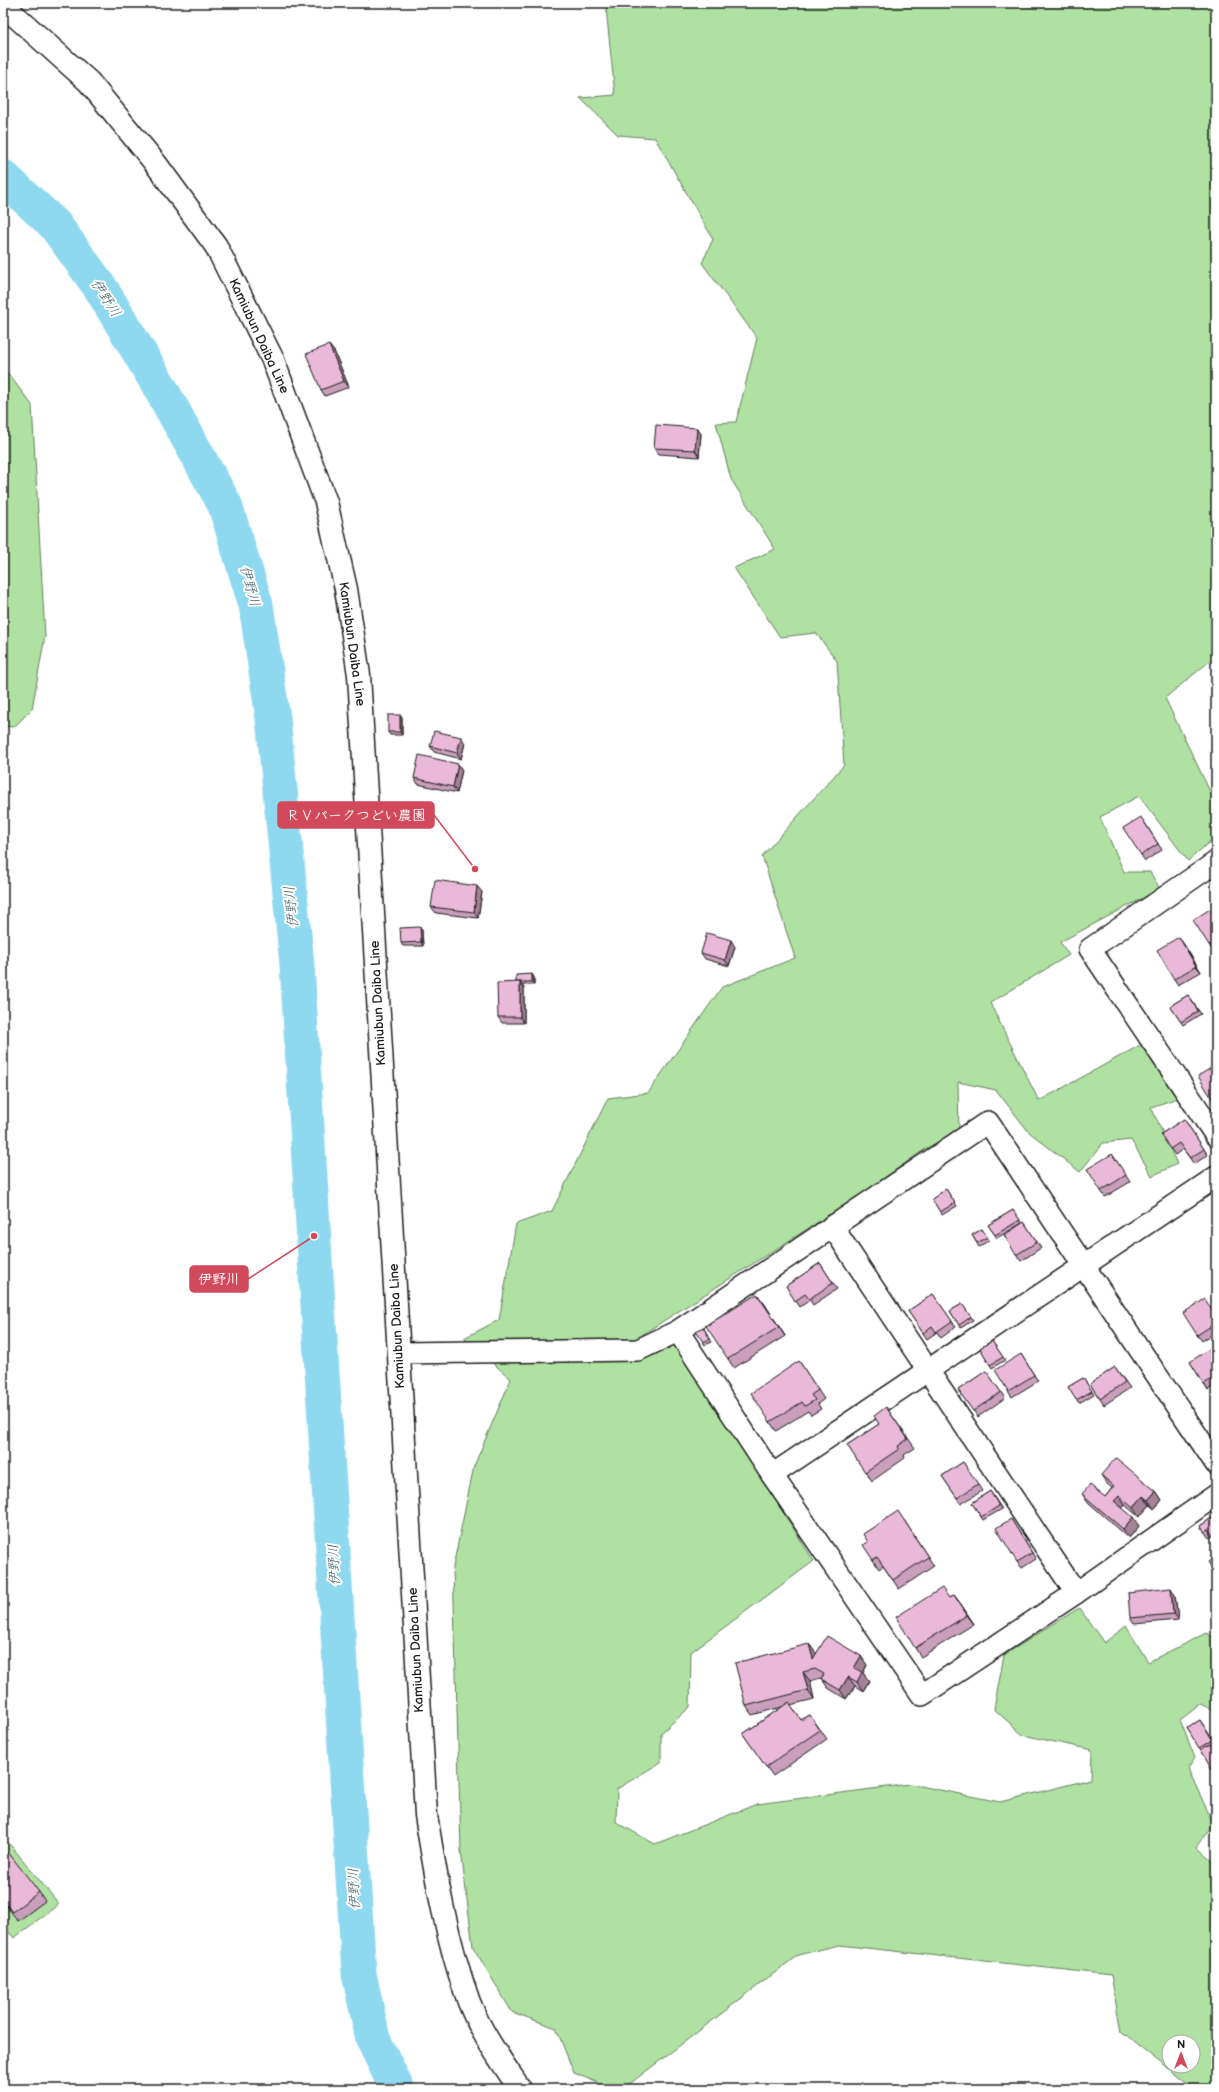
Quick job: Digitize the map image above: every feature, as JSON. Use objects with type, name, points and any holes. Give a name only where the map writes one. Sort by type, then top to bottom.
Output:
[{"type":"main road","name":"Kamiubun Daiba Line","points":[[3,5],[89,82],[156,164],[216,246],[273,360],[326,502],[346,588],[359,676],[426,1815],[435,1875],[452,1946],[470,2003],[498,2056],[520,2089]]},
{"type":"street","points":[[1216,862],[1090,949],[1216,1136]]},
{"type":"street","points":[[399,1353],[638,1350],[678,1331],[988,1122],[1083,1267],[1216,1464]]},
{"type":"street","points":[[772,1475],[1216,1177]]},
{"type":"street","points":[[832,1226],[929,1369],[1076,1593]]},
{"type":"street","points":[[678,1331],[772,1475],[922,1695],[1076,1593],[1216,1495]]},
{"type":"green space","points":[[662,3],[1216,3],[1216,656],[1165,698],[1216,804],[1216,836],[1188,861],[1139,796],[1100,817],[1124,872],[1150,872],[1160,889],[1060,942],[1069,955],[990,1003],[1039,1101],[1142,1044],[1178,1098],[1151,1107],[1177,1164],[1152,1176],[1131,1140],[1103,1143],[1080,1172],[1029,1132],[996,1090],[958,1082],[959,1132],[925,1149],[859,1196],[643,1334],[653,1356],[675,1342],[814,1561],[691,1652],[690,1707],[661,1733],[661,1762],[617,1789],[616,1822],[655,1844],[757,1804],[910,1784],[1000,1802],[1091,1779],[1092,1750],[1023,1735],[994,1709],[1004,1655],[1079,1608],[1104,1643],[1126,1626],[1148,1662],[1206,1633],[1216,1639],[1216,1713],[1202,1703],[1180,1720],[1195,1758],[1188,1769],[1214,1825],[1195,1847],[1216,1866],[1216,2089],[1194,2089],[1175,2074],[1201,2074],[1201,2034],[1161,2034],[1161,2063],[1121,2032],[1111,1975],[839,1945],[798,1955],[623,2089],[613,2089],[574,2073],[556,2028],[512,2012],[473,1947],[461,1851],[453,1567],[474,1466],[511,1379],[464,1338],[499,1320],[516,1224],[552,1211],[608,1098],[648,1093],[722,987],[795,958],[762,856],[844,765],[837,661],[816,633],[780,637],[734,568],[775,549],[731,479],[716,423],[736,422],[757,338],[702,263],[713,239],[655,138],[618,135],[580,98],[615,95],[606,8]]},
{"type":"green space","points":[[3,367],[32,405],[45,636],[32,709],[14,727],[3,726]]},
{"type":"green space","points":[[3,1836],[59,1904],[14,1938],[3,1926]]},
{"type":"building","points":[[329,345],[344,381],[321,390],[306,354]]},
{"type":"building","points":[[656,425],[697,428],[695,450],[654,448]]},
{"type":"building","points":[[388,715],[400,715],[400,732],[388,732]]},
{"type":"building","points":[[434,731],[461,737],[457,753],[430,746]]},
{"type":"building","points":[[419,755],[458,764],[453,787],[414,778]]},
{"type":"building","points":[[1141,817],[1158,844],[1141,855],[1123,828]]},
{"type":"building","points":[[435,880],[477,886],[474,912],[431,907]]},
{"type":"building","points":[[1210,909],[1216,918],[1216,941],[1209,945],[1193,920]]},
{"type":"building","points":[[420,927],[421,942],[401,943],[400,928]]},
{"type":"building","points":[[707,933],[731,940],[725,960],[701,953]]},
{"type":"building","points":[[1179,937],[1196,966],[1174,979],[1157,950]]},
{"type":"building","points":[[532,974],[532,982],[516,982],[516,975]]},
{"type":"building","points":[[520,982],[520,1017],[498,1017],[497,983]]},
{"type":"building","points":[[1188,995],[1198,1011],[1181,1022],[1170,1006]]},
{"type":"building","points":[[1216,1065],[1216,1105],[1198,1076]]},
{"type":"building","points":[[1184,1119],[1204,1149],[1190,1158],[1179,1143],[1170,1149],[1161,1134]]},
{"type":"building","points":[[1112,1154],[1126,1175],[1101,1191],[1087,1169]]},
{"type":"building","points":[[946,1189],[955,1203],[940,1212],[932,1199]]},
{"type":"building","points":[[1013,1210],[1020,1220],[995,1235],[988,1225]]},
{"type":"building","points":[[1024,1222],[1037,1242],[1016,1255],[1004,1235]]},
{"type":"building","points":[[982,1229],[987,1237],[977,1243],[972,1235]]},
{"type":"building","points":[[820,1263],[833,1283],[809,1299],[805,1294],[795,1301],[786,1286]]},
{"type":"building","points":[[757,1294],[779,1327],[728,1359],[706,1326]]},
{"type":"building","points":[[933,1294],[952,1321],[936,1332],[932,1326],[923,1333],[908,1311]]},
{"type":"building","points":[[1205,1299],[1216,1317],[1216,1323],[1197,1335],[1183,1313]]},
{"type":"building","points":[[962,1304],[971,1317],[959,1325],[950,1311]]},
{"type":"building","points":[[703,1327],[710,1339],[703,1342],[696,1331]]},
{"type":"building","points":[[992,1341],[1003,1357],[990,1365],[980,1348]]},
{"type":"building","points":[[1212,1347],[1216,1353],[1216,1376],[1204,1384],[1190,1362]]},
{"type":"building","points":[[1021,1354],[1034,1375],[1008,1391],[995,1370]]},
{"type":"building","points":[[799,1361],[818,1390],[811,1395],[815,1400],[805,1406],[802,1402],[770,1422],[751,1393]]},
{"type":"building","points":[[1115,1367],[1125,1382],[1100,1399],[1090,1384]]},
{"type":"building","points":[[986,1371],[1001,1392],[973,1411],[958,1390]]},
{"type":"building","points":[[1083,1378],[1092,1391],[1076,1400],[1068,1387]]},
{"type":"building","points":[[886,1407],[908,1439],[898,1446],[899,1449],[865,1472],[847,1445],[879,1424],[874,1416]]},
{"type":"building","points":[[1116,1458],[1156,1491],[1148,1500],[1143,1496],[1133,1508],[1119,1496],[1114,1501],[1133,1517],[1123,1529],[1082,1494],[1090,1485],[1105,1497],[1114,1486],[1101,1475]]},
{"type":"building","points":[[963,1462],[978,1484],[957,1498],[942,1476]]},
{"type":"building","points":[[990,1491],[999,1506],[981,1517],[972,1503]]},
{"type":"building","points":[[898,1511],[928,1557],[893,1580],[877,1557],[873,1560],[863,1545],[868,1542],[863,1534]]},
{"type":"building","points":[[1216,1515],[1216,1538],[1209,1529],[1205,1532],[1200,1526]]},
{"type":"building","points":[[1011,1519],[1032,1553],[1017,1562],[996,1528]]},
{"type":"building","points":[[1216,1556],[1216,1574],[1208,1562]]},
{"type":"building","points":[[942,1588],[949,1598],[954,1595],[967,1615],[915,1648],[896,1617]]},
{"type":"building","points":[[1171,1588],[1173,1614],[1130,1618],[1128,1593]]},
{"type":"building","points":[[827,1636],[861,1656],[854,1668],[862,1672],[857,1682],[848,1677],[840,1690],[821,1679],[824,1674],[815,1669],[803,1672],[808,1690],[746,1706],[735,1663],[809,1644],[813,1659]]},
{"type":"building","points":[[789,1702],[801,1720],[810,1715],[820,1730],[766,1767],[743,1734]]},
{"type":"building","points":[[1200,1720],[1212,1740],[1199,1748],[1187,1728]]},
{"type":"building","points":[[1210,1744],[1216,1753],[1216,1767],[1212,1769],[1201,1750]]},
{"type":"building","points":[[8,1852],[39,1892],[12,1912],[3,1900],[3,1856]]},
{"type":"waterway","name":"伊野川","points":[[3,177],[55,225],[100,287],[157,382],[225,505],[256,605],[273,718],[297,965],[359,1974],[373,2039],[397,2089]]},
{"type":"place","name":"ＲＶパークつどい農園","points":[[475,869]]},
{"type":"place","name":"伊野川","points":[[314,1236]]}]
